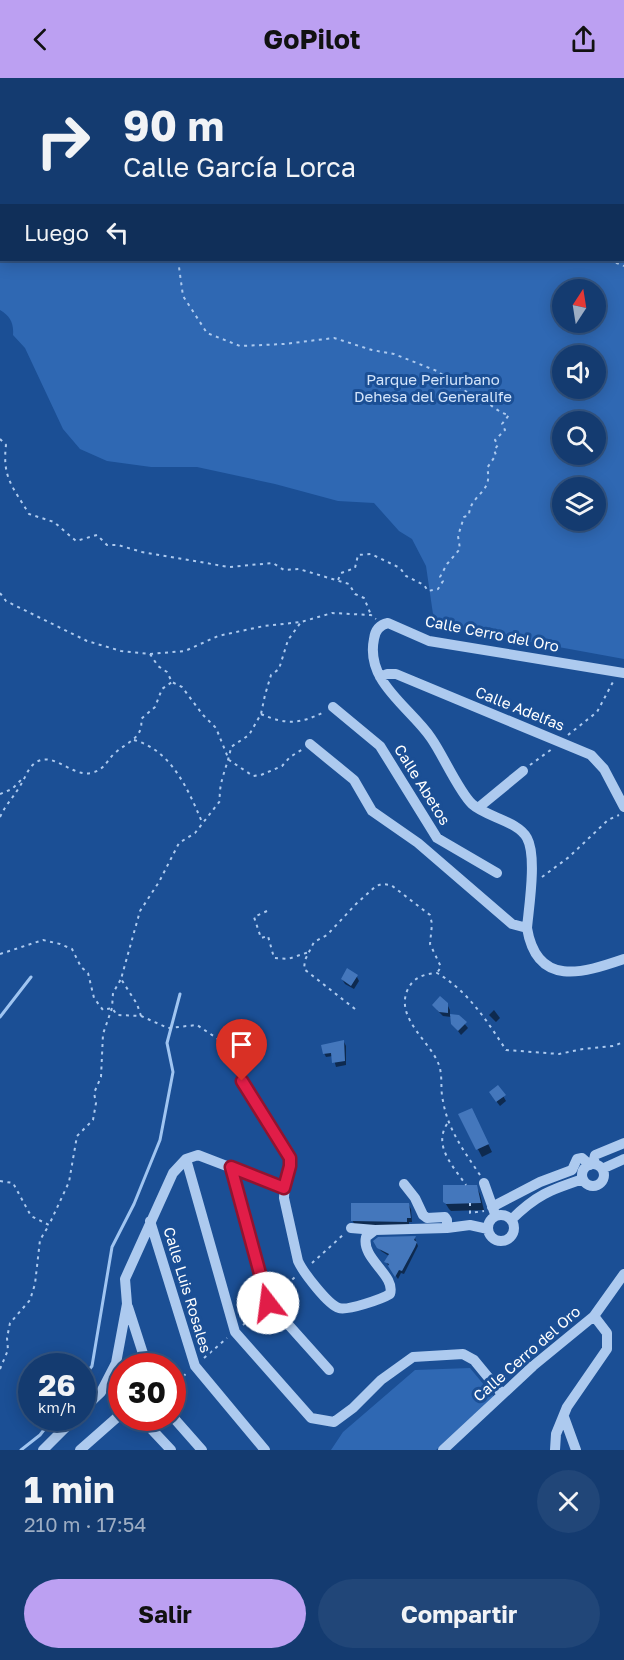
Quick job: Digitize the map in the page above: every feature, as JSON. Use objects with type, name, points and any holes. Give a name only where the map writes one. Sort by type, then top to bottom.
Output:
[{"type":"street","name":"Calle Cerro del Oro","points":[[383,624],[395,625],[429,641],[621,673]]},
{"type":"street","points":[[383,624],[376,633],[372,652],[375,667],[386,687],[425,730],[468,799],[478,808],[524,833],[530,844],[527,928],[529,940],[538,956],[547,965],[564,972],[581,972],[624,959]]},
{"type":"street","name":"Calle Adelfas","points":[[380,677],[396,674],[591,755],[604,769],[624,807]]},
{"type":"street","name":"Calle Abetos","points":[[333,707],[380,746],[437,838],[497,873]]},
{"type":"street","points":[[310,744],[354,780],[372,811],[418,843],[512,924],[527,928]]},
{"type":"street","points":[[478,808],[523,771]]},
{"type":"street","points":[[450,869],[460,850]]},
{"type":"street","points":[[242,1081],[288,1153],[290,1166],[284,1188],[285,1204],[300,1266],[336,1307],[345,1309],[386,1296],[391,1291],[390,1283],[366,1248],[366,1237],[375,1230]]},
{"type":"street","points":[[595,1166],[595,1155],[624,1143]]},
{"type":"street","points":[[143,1353],[127,1304],[124,1279],[173,1173],[186,1159],[198,1155],[284,1188]]},
{"type":"street","points":[[488,1229],[494,1211],[540,1182],[572,1170],[577,1159],[582,1158],[595,1166],[604,1176],[598,1185],[591,1186],[583,1179],[582,1172],[595,1166],[624,1159]]},
{"type":"street","points":[[186,1159],[235,1332],[311,1418],[334,1422],[381,1380],[412,1357],[463,1354],[474,1360],[502,1394]]},
{"type":"street","points":[[231,1167],[268,1303],[329,1370]]},
{"type":"street","points":[[511,1220],[531,1201],[544,1193],[583,1179]]},
{"type":"street","points":[[351,1228],[375,1230],[471,1226],[488,1229],[496,1239],[508,1238],[513,1232],[511,1220],[494,1211],[484,1183]]},
{"type":"street","points":[[404,1184],[415,1198],[423,1215],[427,1218],[445,1217],[447,1228]]},
{"type":"street","name":"Calle Luis Rosales","points":[[150,1221],[195,1366],[265,1450]]},
{"type":"street","name":"Calle Cerro del Oro","points":[[443,1450],[502,1394],[594,1316],[624,1274]]},
{"type":"street","points":[[121,1353],[127,1304]]},
{"type":"street","points":[[555,1450],[556,1434],[567,1407],[607,1349],[607,1333],[594,1316]]},
{"type":"street","points":[[96,1396],[108,1382]]},
{"type":"street","points":[[564,1417],[576,1450]]},
{"type":"street","points":[[80,1450],[108,1425]]},
{"type":"street","points":[[43,1450],[62,1431]]},
{"type":"street","points":[[153,1431],[171,1450]]},
{"type":"street","points":[[185,1431],[202,1450]]},
{"type":"path","points":[[178,261],[183,296],[207,333],[240,346],[334,338],[372,350],[394,354],[437,371],[500,413],[509,415],[502,424],[506,430],[495,440],[498,445],[487,468],[489,475],[486,486],[483,493],[470,507],[469,515],[464,517],[458,536],[460,549],[447,564],[440,577],[443,581],[438,589],[428,591],[424,585],[406,576],[400,568],[371,554],[358,555],[355,568],[341,573],[338,580]]},
{"type":"path","points":[[0,439],[6,445],[4,463],[7,476],[29,514],[54,522],[76,541],[97,535],[107,545],[118,545],[142,552],[229,567],[273,563],[284,570],[299,569],[349,584],[355,594],[364,598],[371,615],[383,624]]},
{"type":"path","points":[[0,593],[6,601],[87,641],[121,651],[150,654],[185,651],[218,636],[264,626],[301,622],[332,613],[371,615]]},
{"type":"path","points":[[0,1369],[8,1350],[7,1338],[10,1323],[30,1300],[35,1284],[39,1240],[49,1225],[69,1182],[77,1136],[93,1120],[96,1103],[94,1093],[101,1077],[103,1034],[112,1008],[113,993],[121,979],[140,911],[159,882],[179,843],[195,833],[220,801],[219,788],[231,747],[249,735],[261,714],[264,695],[271,675],[279,669],[288,640],[301,622]]},
{"type":"path","points":[[150,654],[158,666],[167,672],[172,682],[182,687],[216,728],[229,760],[253,776],[282,766],[290,757],[310,744]]},
{"type":"path","points":[[566,737],[597,712],[621,673]]},
{"type":"path","points":[[0,794],[12,789],[35,763],[46,759],[59,762],[65,769],[90,773],[106,766],[114,754],[134,740],[142,727],[141,719],[156,706],[162,689],[172,682]]},
{"type":"path","points":[[261,714],[278,722],[294,722],[313,717],[333,707]]},
{"type":"path","points":[[134,740],[147,744],[175,768],[193,801],[202,824]]},
{"type":"path","points":[[523,771],[557,746]]},
{"type":"path","points":[[0,817],[6,804],[22,785],[23,778]]},
{"type":"path","points":[[530,878],[540,878],[569,857],[608,820],[624,812]]},
{"type":"path","points":[[355,1009],[304,969],[305,960],[314,942],[327,935],[376,885],[391,885],[430,915],[432,924],[430,944],[441,967],[437,973]]},
{"type":"path","points":[[267,911],[254,917],[261,938],[268,936],[274,958],[288,959],[309,952]]},
{"type":"path","points":[[0,954],[43,940],[60,944],[72,950],[81,967],[88,973],[94,998],[103,1010],[112,1008]]},
{"type":"path","points":[[484,1183],[448,1122],[442,1098],[442,1081],[438,1064],[407,1013],[405,1002],[407,992],[417,977],[437,973],[452,981],[481,1013],[507,1050],[559,1054],[583,1048],[613,1046],[624,1042]]},
{"type":"path","points":[[121,979],[137,1004],[141,1016]]},
{"type":"path","points":[[112,1008],[117,1015],[141,1016],[168,1028],[197,1025],[224,1044],[242,1081]]},
{"type":"path","points":[[448,1122],[441,1135],[445,1153],[466,1185]]},
{"type":"path","points":[[0,1181],[13,1183],[31,1216],[49,1225]]},
{"type":"path","points":[[470,1203],[470,1213],[494,1211]]},
{"type":"green space","name":"Parque Periurbano Dehesa del Generalife","points":[[0,261],[624,261],[624,659],[488,634],[434,621],[426,566],[412,539],[399,531],[374,503],[338,501],[197,467],[151,467],[107,461],[80,449],[63,429],[25,348],[13,335],[11,320],[0,310]]},
{"type":"green space","points":[[470,1368],[494,1397],[436,1450],[331,1450],[343,1432],[415,1370]]},
{"type":"building","points":[[347,968],[358,975],[351,986],[341,979]]},
{"type":"building","points":[[440,996],[448,1003],[448,1013],[439,1012],[432,1005]]},
{"type":"building","points":[[450,1014],[459,1015],[467,1022],[458,1031],[451,1024]]},
{"type":"building","points":[[344,1040],[345,1061],[332,1063],[331,1053],[323,1054],[321,1045]]},
{"type":"building","points":[[498,1085],[506,1095],[496,1102],[489,1092]]},
{"type":"building","points":[[472,1108],[489,1144],[476,1150],[458,1114]]},
{"type":"building","points":[[443,1185],[477,1185],[481,1203],[446,1204],[443,1202]]},
{"type":"building","points":[[351,1203],[409,1203],[411,1218],[407,1218],[407,1222],[351,1221]]},
{"type":"building","points":[[416,1236],[415,1247],[402,1271],[399,1270],[395,1277],[389,1264],[384,1262],[389,1254],[377,1248],[373,1241],[378,1237]]},
{"type":"waterway","points":[[0,1017],[31,977]]},
{"type":"waterway","points":[[94,1353],[112,1247],[134,1204],[160,1140],[173,1072],[167,1043],[180,994]]},
{"type":"waterway","points":[[21,1450],[43,1431]]},
{"type":"route","points":[[242,1081],[290,1158],[284,1188],[231,1167],[268,1303]]}]
